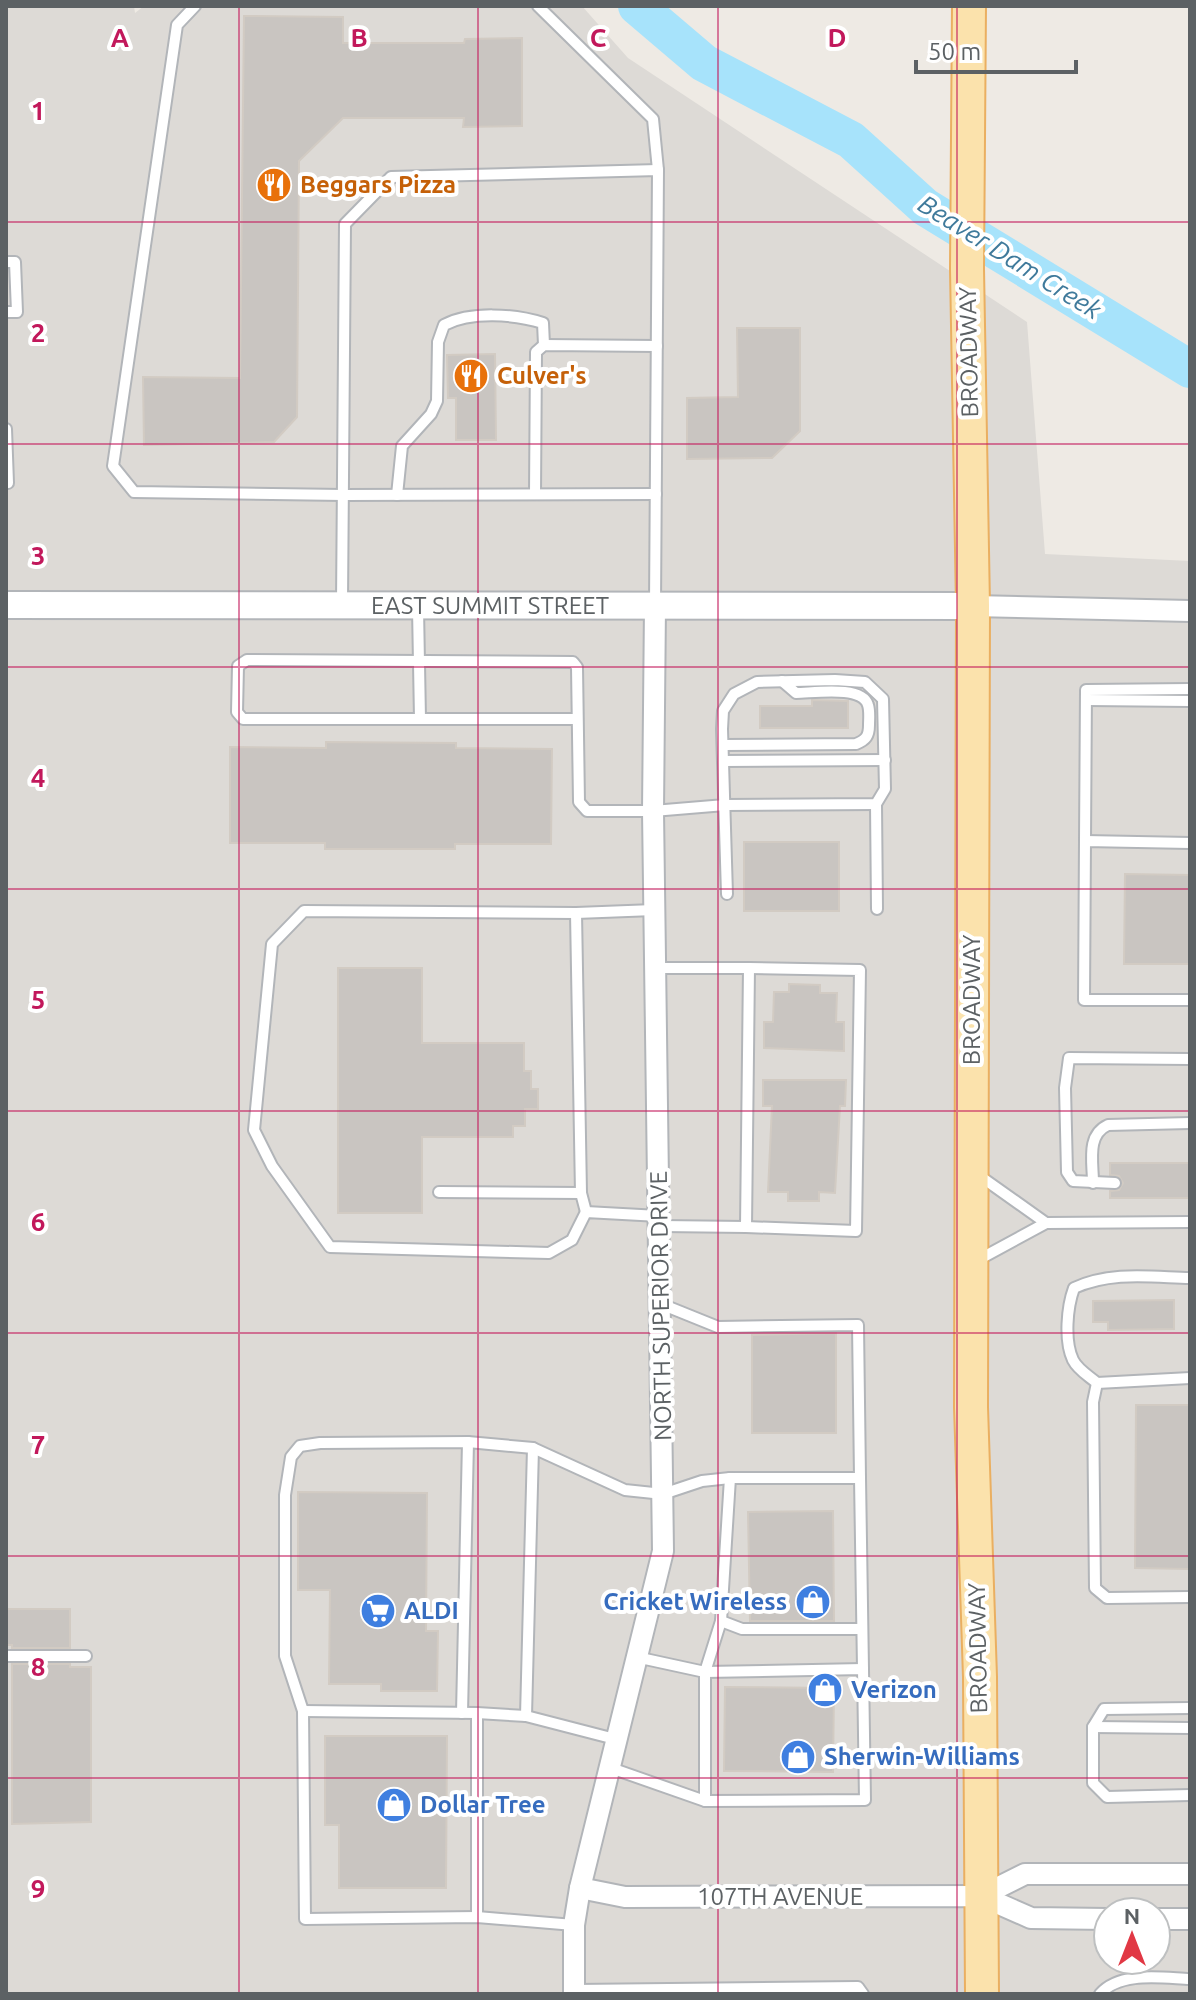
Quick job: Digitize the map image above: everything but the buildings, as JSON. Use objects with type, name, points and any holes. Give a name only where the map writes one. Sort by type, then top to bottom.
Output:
[{"type":"main road","name":"BROADWAY","points":[[969,6],[967,269],[973,606],[971,1407],[980,1677],[982,1994]]},
{"type":"street","name":"EAST SUMMIT STREET","points":[[6,605],[973,606]]},
{"type":"street","name":"NORTH SUPERIOR DRIVE","points":[[574,1992],[574,1925],[580,1888],[663,1551],[661,1221],[653,811],[655,606]]},
{"type":"street","points":[[973,606],[1190,611]]},
{"type":"street","name":"107TH AVENUE","points":[[981,1896],[1025,1874],[1190,1874]]},
{"type":"street","name":"107TH AVENUE","points":[[580,1888],[625,1897],[981,1896],[1031,1918],[1092,1919]]},
{"type":"lane","points":[[195,6],[177,25],[113,466],[134,492],[656,494]]},
{"type":"lane","points":[[538,6],[653,119],[658,170],[655,606]]},
{"type":"lane","points":[[342,605],[345,224],[391,177],[658,170]]},
{"type":"lane","points":[[6,262],[15,262],[17,312],[6,312]]},
{"type":"lane","points":[[397,495],[402,446],[431,414],[437,401],[438,342],[444,325],[458,318],[522,317],[543,323],[544,345]]},
{"type":"lane","points":[[535,494],[536,352],[544,345],[657,346]]},
{"type":"lane","points":[[6,429],[6,483]]},
{"type":"lane","points":[[418,606],[420,719]]},
{"type":"lane","points":[[576,719],[243,719],[237,712],[238,666],[247,660],[573,662],[577,667],[579,802],[587,811],[653,811],[725,805],[876,804]]},
{"type":"lane","points":[[723,745],[856,744],[866,740],[869,706],[865,699],[855,692],[796,693],[782,681]]},
{"type":"lane","points":[[727,894],[723,711],[734,694],[757,682],[865,682],[883,699],[885,789],[876,804],[877,909]]},
{"type":"lane","points":[[1087,695],[1190,689]]},
{"type":"lane","points":[[1087,695],[1190,701]]},
{"type":"lane","points":[[1087,695],[1084,1000],[1190,1000]]},
{"type":"lane","points":[[723,761],[885,760]]},
{"type":"lane","points":[[1085,841],[1190,843]]},
{"type":"lane","points":[[576,913],[581,1193],[586,1212],[572,1240],[549,1253],[330,1247],[272,1166],[254,1130],[272,944],[304,911],[576,913],[655,910]]},
{"type":"lane","points":[[586,1212],[746,1227],[856,1231],[860,970],[656,968]]},
{"type":"lane","points":[[746,1227],[749,968]]},
{"type":"lane","points":[[1115,1183],[1073,1181],[1067,1172],[1065,1088],[1069,1058],[1190,1059]]},
{"type":"lane","points":[[1093,1183],[1093,1139],[1099,1129],[1108,1125],[1190,1123]]},
{"type":"lane","points":[[972,1170],[1046,1223]]},
{"type":"lane","points":[[439,1192],[581,1193]]},
{"type":"lane","points":[[971,1264],[1046,1223],[1190,1222]]},
{"type":"lane","points":[[1190,1278],[1113,1276],[1093,1279],[1074,1288],[1069,1303],[1069,1342],[1073,1359],[1097,1383],[1190,1378]]},
{"type":"lane","points":[[608,1767],[705,1801],[865,1800],[858,1325],[718,1327],[661,1304]]},
{"type":"lane","points":[[1097,1383],[1093,1402],[1095,1588],[1107,1598],[1190,1597]]},
{"type":"lane","points":[[574,1925],[477,1917],[305,1919],[303,1711],[285,1656],[285,1495],[291,1457],[300,1446],[320,1443],[468,1442],[533,1448],[625,1490],[663,1494],[702,1481],[730,1478],[860,1478]]},
{"type":"lane","points":[[462,1713],[468,1442]]},
{"type":"lane","points":[[526,1716],[533,1448]]},
{"type":"lane","points":[[705,1801],[705,1672],[721,1621],[730,1478]]},
{"type":"lane","points":[[721,1621],[742,1629],[862,1629]]},
{"type":"lane","points":[[6,1656],[86,1656]]},
{"type":"lane","points":[[636,1657],[705,1672],[863,1669]]},
{"type":"lane","points":[[1190,1708],[1104,1709],[1093,1727],[1093,1783],[1107,1797],[1190,1795]]},
{"type":"lane","points":[[303,1711],[526,1716],[615,1739]]},
{"type":"lane","points":[[477,1713],[477,1917]]},
{"type":"lane","points":[[1093,1727],[1190,1728]]},
{"type":"lane","points":[[1100,1994],[1118,1981],[1190,1979]]},
{"type":"lane","points":[[574,1992],[804,1991],[858,1987],[863,1994]]},
{"type":"shaded area","points":[[6,6],[134,6],[135,13],[144,6],[582,6],[628,58],[1027,322],[1045,554],[1190,561],[1190,1994],[6,1994]]},
{"type":"waterway","name":"Beaver Dam Creek","points":[[637,6],[704,63],[851,140],[925,207],[1190,369]]},
{"type":"place","name":"Beggars Pizza","points":[[274,185]]},
{"type":"place","name":"Culver's","points":[[471,376]]},
{"type":"place","name":"Cricket Wireless","points":[[813,1602]]},
{"type":"place","name":"ALDI","points":[[378,1611]]},
{"type":"place","name":"Verizon","points":[[825,1690]]},
{"type":"place","name":"Sherwin-Williams","points":[[798,1757]]},
{"type":"place","name":"Dollar Tree","points":[[394,1805]]}]
